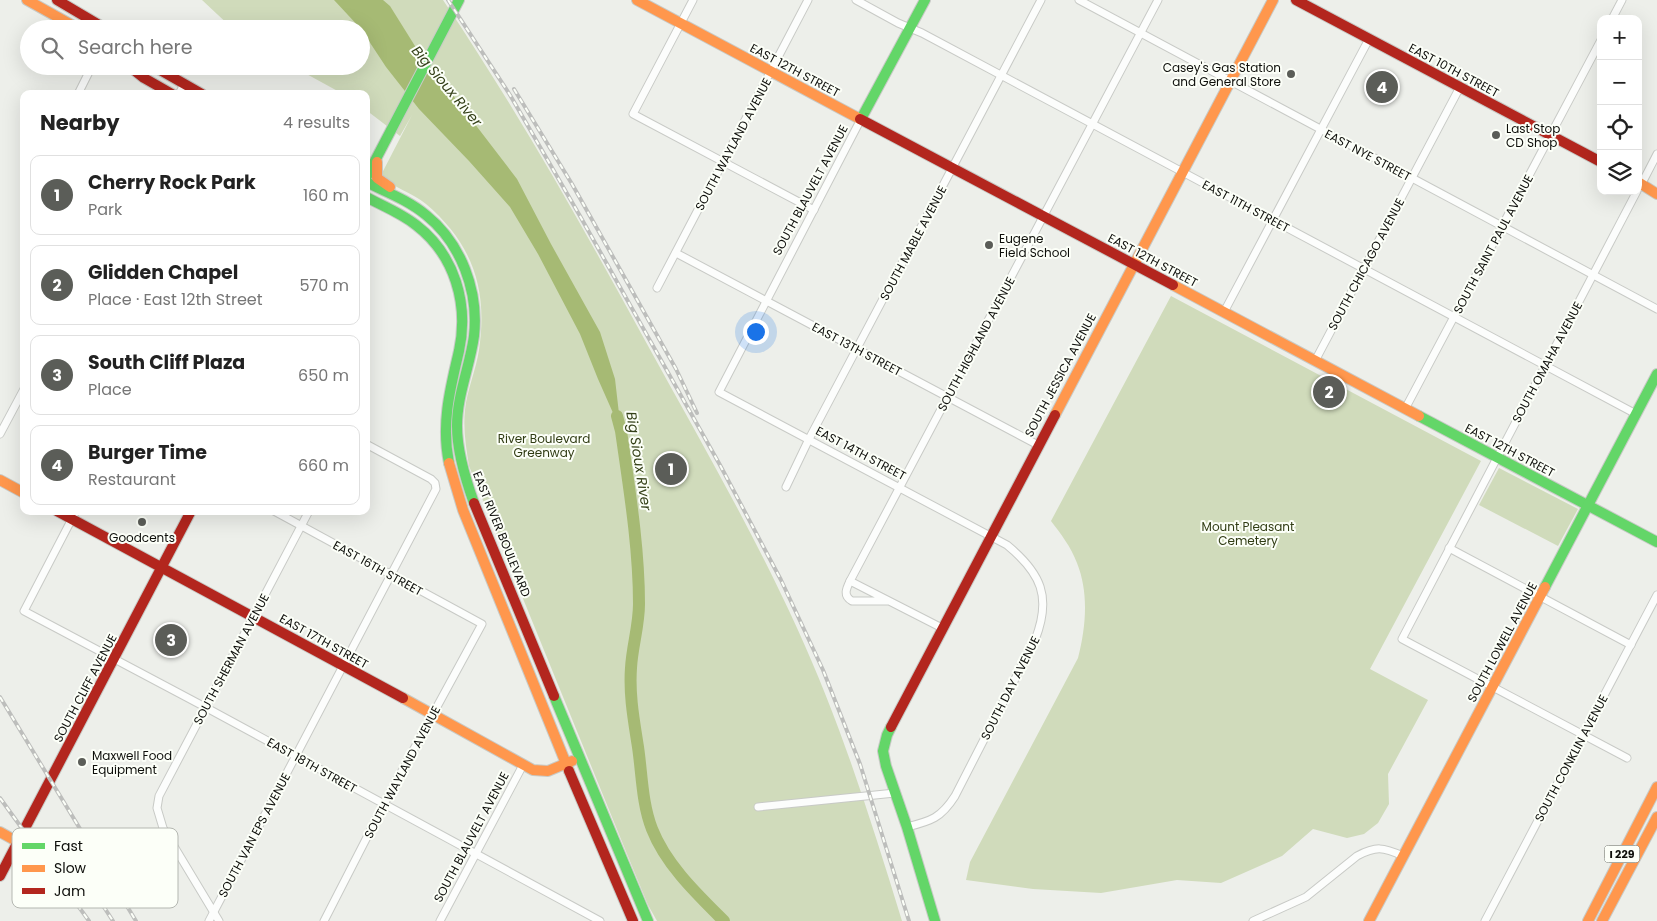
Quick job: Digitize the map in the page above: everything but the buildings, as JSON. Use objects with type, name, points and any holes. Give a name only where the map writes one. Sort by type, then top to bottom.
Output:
[{"type":"main road","points":[[27,0],[64,20]]},
{"type":"main road","points":[[57,0],[91,20]]},
{"type":"main road","points":[[370,172],[459,0]]},
{"type":"main road","name":"EAST 12TH STREET","points":[[637,0],[1657,542]]},
{"type":"main road","name":"SOUTH BLAUVELT AVENUE","points":[[862,119],[925,0]]},
{"type":"main road","name":"SOUTH JESSICA AVENUE","points":[[936,921],[886,766],[883,751],[887,735],[1133,263],[1273,0]]},
{"type":"main road","name":"EAST 10TH STREET","points":[[1296,0],[1597,160]]},
{"type":"main road","points":[[140,75],[165,90]]},
{"type":"main road","points":[[168,75],[195,90]]},
{"type":"main road","points":[[377,158],[377,178],[382,183],[426,207],[430,211],[432,220]]},
{"type":"main road","name":"EAST RIVER BOULEVARD","points":[[370,182],[432,220],[446,236],[467,274],[474,299],[475,312],[474,340],[458,409],[458,440],[462,467],[475,505],[648,921]]},
{"type":"main road","points":[[1642,188],[1657,190]]},
{"type":"main road","points":[[1642,188],[1657,194]]},
{"type":"main road","points":[[370,191],[376,192],[420,217],[446,236]]},
{"type":"main road","name":"EAST RIVER BOULEVARD","points":[[370,199],[412,222],[430,237],[444,256],[455,278],[461,301],[462,326],[446,408],[445,441],[450,470],[463,510],[566,764],[633,921]]},
{"type":"main road","name":"SOUTH LOWELL AVENUE","points":[[1369,921],[1657,374]]},
{"type":"main road","points":[[0,480],[20,491]]},
{"type":"main road","name":"EAST 17TH STREET","points":[[74,515],[162,568],[533,770],[544,772],[580,757]]},
{"type":"main road","name":"SOUTH CLIFF AVENUE","points":[[25,828],[190,515]]},
{"type":"main road","name":"I 229","points":[[1588,921],[1657,787]]},
{"type":"main road","name":"I 229","points":[[1602,921],[1657,817]]},
{"type":"main road","points":[[0,832],[12,839]]},
{"type":"main road","name":"SOUTH CLIFF AVENUE","points":[[0,876],[12,853]]},
{"type":"street","points":[[693,0],[633,114],[814,210]]},
{"type":"street","name":"SOUTH WAYLAND AVENUE","points":[[657,288],[808,0]]},
{"type":"street","name":"EAST 11TH STREET","points":[[856,0],[1002,75],[1636,414]]},
{"type":"street","name":"SOUTH MABLE AVENUE","points":[[786,487],[1041,0]]},
{"type":"street","name":"EAST NYE STREET","points":[[1079,0],[1657,308]]},
{"type":"street","name":"SOUTH HIGHLAND AVENUE","points":[[850,581],[1158,0]]},
{"type":"street","points":[[1614,15],[1622,0]]},
{"type":"street","points":[[1224,312],[1369,39]]},
{"type":"street","name":"SOUTH SAINT PAUL AVENUE","points":[[1405,409],[1597,47]]},
{"type":"street","points":[[80,90],[88,75]]},
{"type":"street","points":[[180,90],[184,84]]},
{"type":"street","name":"SOUTH CHICAGO AVENUE","points":[[1315,360],[1460,88]]},
{"type":"street","name":"SOUTH BLAUVELT AVENUE","points":[[719,392],[862,119]]},
{"type":"street","name":"SOUTH OMAHA AVENUE","points":[[1642,182],[1657,154]]},
{"type":"street","name":"SOUTH OMAHA AVENUE","points":[[1492,687],[1402,638],[1635,195]]},
{"type":"street","name":"EAST 13TH STREET","points":[[676,253],[1038,445]]},
{"type":"street","name":"EAST 14TH STREET","points":[[719,392],[990,536]]},
{"type":"street","points":[[0,434],[20,396]]},
{"type":"street","name":"SOUTH VAN EPS AVENUE","points":[[209,921],[436,489],[435,483],[431,479],[370,446]]},
{"type":"street","name":"EAST 18TH STREET","points":[[74,515],[24,611],[600,921]]},
{"type":"street","name":"EAST 16TH STREET","points":[[281,515],[482,624]]},
{"type":"street","name":"SOUTH SHERMAN AVENUE","points":[[163,828],[157,808],[164,784],[307,515]]},
{"type":"street","name":"SOUTH DAY AVENUE","points":[[907,827],[931,821],[948,808],[1039,628],[1042,614],[1040,584],[1022,558],[990,536]]},
{"type":"street","points":[[1450,548],[1631,645]]},
{"type":"street","points":[[888,601],[852,601],[848,599],[846,594],[850,581],[942,628]]},
{"type":"street","name":"SOUTH CONKLIN AVENUE","points":[[1484,921],[1657,595]]},
{"type":"street","name":"SOUTH WAYLAND AVENUE","points":[[324,921],[384,804],[482,624]]},
{"type":"street","points":[[1492,687],[1626,758]]},
{"type":"street","name":"SOUTH BLAUVELT AVENUE","points":[[440,921],[523,765]]},
{"type":"street","points":[[758,807],[895,793]]},
{"type":"street","points":[[1254,921],[1306,897],[1357,856],[1366,851],[1384,848],[1403,856]]},
{"type":"street","name":"SOUTH SHERMAN AVENUE","points":[[178,853],[213,912]]},
{"type":"street","points":[[213,912],[219,921]]},
{"type":"green space","name":"River Boulevard Greenway","points":[[202,0],[443,0],[523,126],[574,213],[744,520],[780,592],[828,700],[867,809],[902,921],[657,921],[648,905],[469,466],[464,417],[478,358],[481,328],[479,288],[473,270],[466,252],[442,219],[421,200],[380,177],[412,115],[400,136],[370,113],[370,90],[336,90],[308,75],[370,75],[370,20],[223,20]],"holes":[[[625,462],[634,530],[637,581]]]},
{"type":"green space","name":"Mount Pleasant Cemetery","points":[[1171,296],[1481,461],[1370,669],[1428,700],[1388,774],[1389,804],[1378,823],[1364,834],[1347,838],[1313,829],[1282,856],[1221,883],[1177,880],[1101,893],[1033,889],[966,880],[970,862],[1078,658],[1085,610],[1081,574],[1072,552],[1051,521]]},
{"type":"green space","points":[[1499,468],[1578,509],[1558,546],[1479,505]]},
{"type":"shaded area","points":[[334,0],[383,0],[390,6],[415,46],[517,179],[600,332],[615,379],[621,431],[580,334],[538,254],[510,207],[419,109],[386,67],[370,43],[370,20],[353,20]]},
{"type":"waterway","name":"Big Sioux River","points":[[617,416],[621,431],[633,517],[639,582],[639,612],[632,660],[631,688],[646,809],[658,842],[674,867],[724,921]]},
{"type":"railway","points":[[448,0],[510,95],[580,216],[720,465],[781,580],[823,670],[860,764],[909,921]]},
{"type":"railway","points":[[514,89],[572,184],[676,369],[697,413]]},
{"type":"railway","points":[[0,697],[80,828]]},
{"type":"railway","points":[[0,798],[22,828]]},
{"type":"railway","points":[[80,908],[89,921]]},
{"type":"railway","points":[[105,908],[113,921]]},
{"type":"railway","points":[[128,908],[136,921]]},
{"type":"traffic: fast","points":[[370,170],[459,0]]},
{"type":"traffic: fast","points":[[861,119],[925,0]]},
{"type":"traffic: fast","points":[[370,184],[404,201],[426,215],[449,239],[465,269],[474,302],[475,319],[472,347],[459,403],[457,436],[462,465],[474,503]]},
{"type":"traffic: fast","points":[[370,199],[404,217],[429,237],[441,251],[456,282],[460,298],[462,333],[446,420],[449,463]]},
{"type":"traffic: fast","points":[[1545,587],[1657,374]]},
{"type":"traffic: fast","points":[[1419,416],[1657,542]]},
{"type":"traffic: fast","points":[[554,696],[648,921]]},
{"type":"traffic: fast","points":[[891,727],[883,751],[886,766],[907,827],[935,921]]},
{"type":"traffic: slow","points":[[27,0],[63,20]]},
{"type":"traffic: slow","points":[[637,0],[860,119]]},
{"type":"traffic: slow","points":[[1055,415],[1273,0]]},
{"type":"traffic: slow","points":[[377,162],[377,178],[390,187]]},
{"type":"traffic: slow","points":[[1642,185],[1657,194]]},
{"type":"traffic: slow","points":[[1173,285],[1419,416]]},
{"type":"traffic: slow","points":[[449,463],[463,510],[569,771]]},
{"type":"traffic: slow","points":[[0,480],[20,491]]},
{"type":"traffic: slow","points":[[1369,921],[1545,587]]},
{"type":"traffic: slow","points":[[403,698],[533,770],[548,771],[572,761]]},
{"type":"traffic: slow","points":[[1588,921],[1657,787]]},
{"type":"traffic: slow","points":[[1602,921],[1657,817]]},
{"type":"traffic: slow","points":[[0,832],[12,839]]},
{"type":"traffic: jam","points":[[57,0],[91,20]]},
{"type":"traffic: jam","points":[[1296,0],[1597,160]]},
{"type":"traffic: jam","points":[[140,75],[165,90]]},
{"type":"traffic: jam","points":[[169,75],[195,90]]},
{"type":"traffic: jam","points":[[860,119],[1173,285]]},
{"type":"traffic: jam","points":[[891,727],[1055,415]]},
{"type":"traffic: jam","points":[[474,503],[554,696]]},
{"type":"traffic: jam","points":[[64,515],[403,698]]},
{"type":"traffic: jam","points":[[25,828],[189,515]]},
{"type":"traffic: jam","points":[[569,771],[633,921]]},
{"type":"traffic: jam","points":[[0,876],[12,853]]},
{"type":"place","name":"Casey's Gas Station and General Store","points":[[1291,74]]},
{"type":"place","name":"Burger Time","points":[[1382,87]]},
{"type":"place","name":"Last Stop CD Shop","points":[[1496,135]]},
{"type":"place","name":"Eugene Field School","points":[[989,245]]},
{"type":"place","name":"Glidden Chapel","points":[[1329,392]]},
{"type":"place","name":"Cherry Rock Park","points":[[671,469]]},
{"type":"place","name":"Goodcents","points":[[142,522]]},
{"type":"place","name":"South Cliff Plaza","points":[[171,640]]},
{"type":"place","name":"Maxwell Food Equipment","points":[[82,762]]}]
